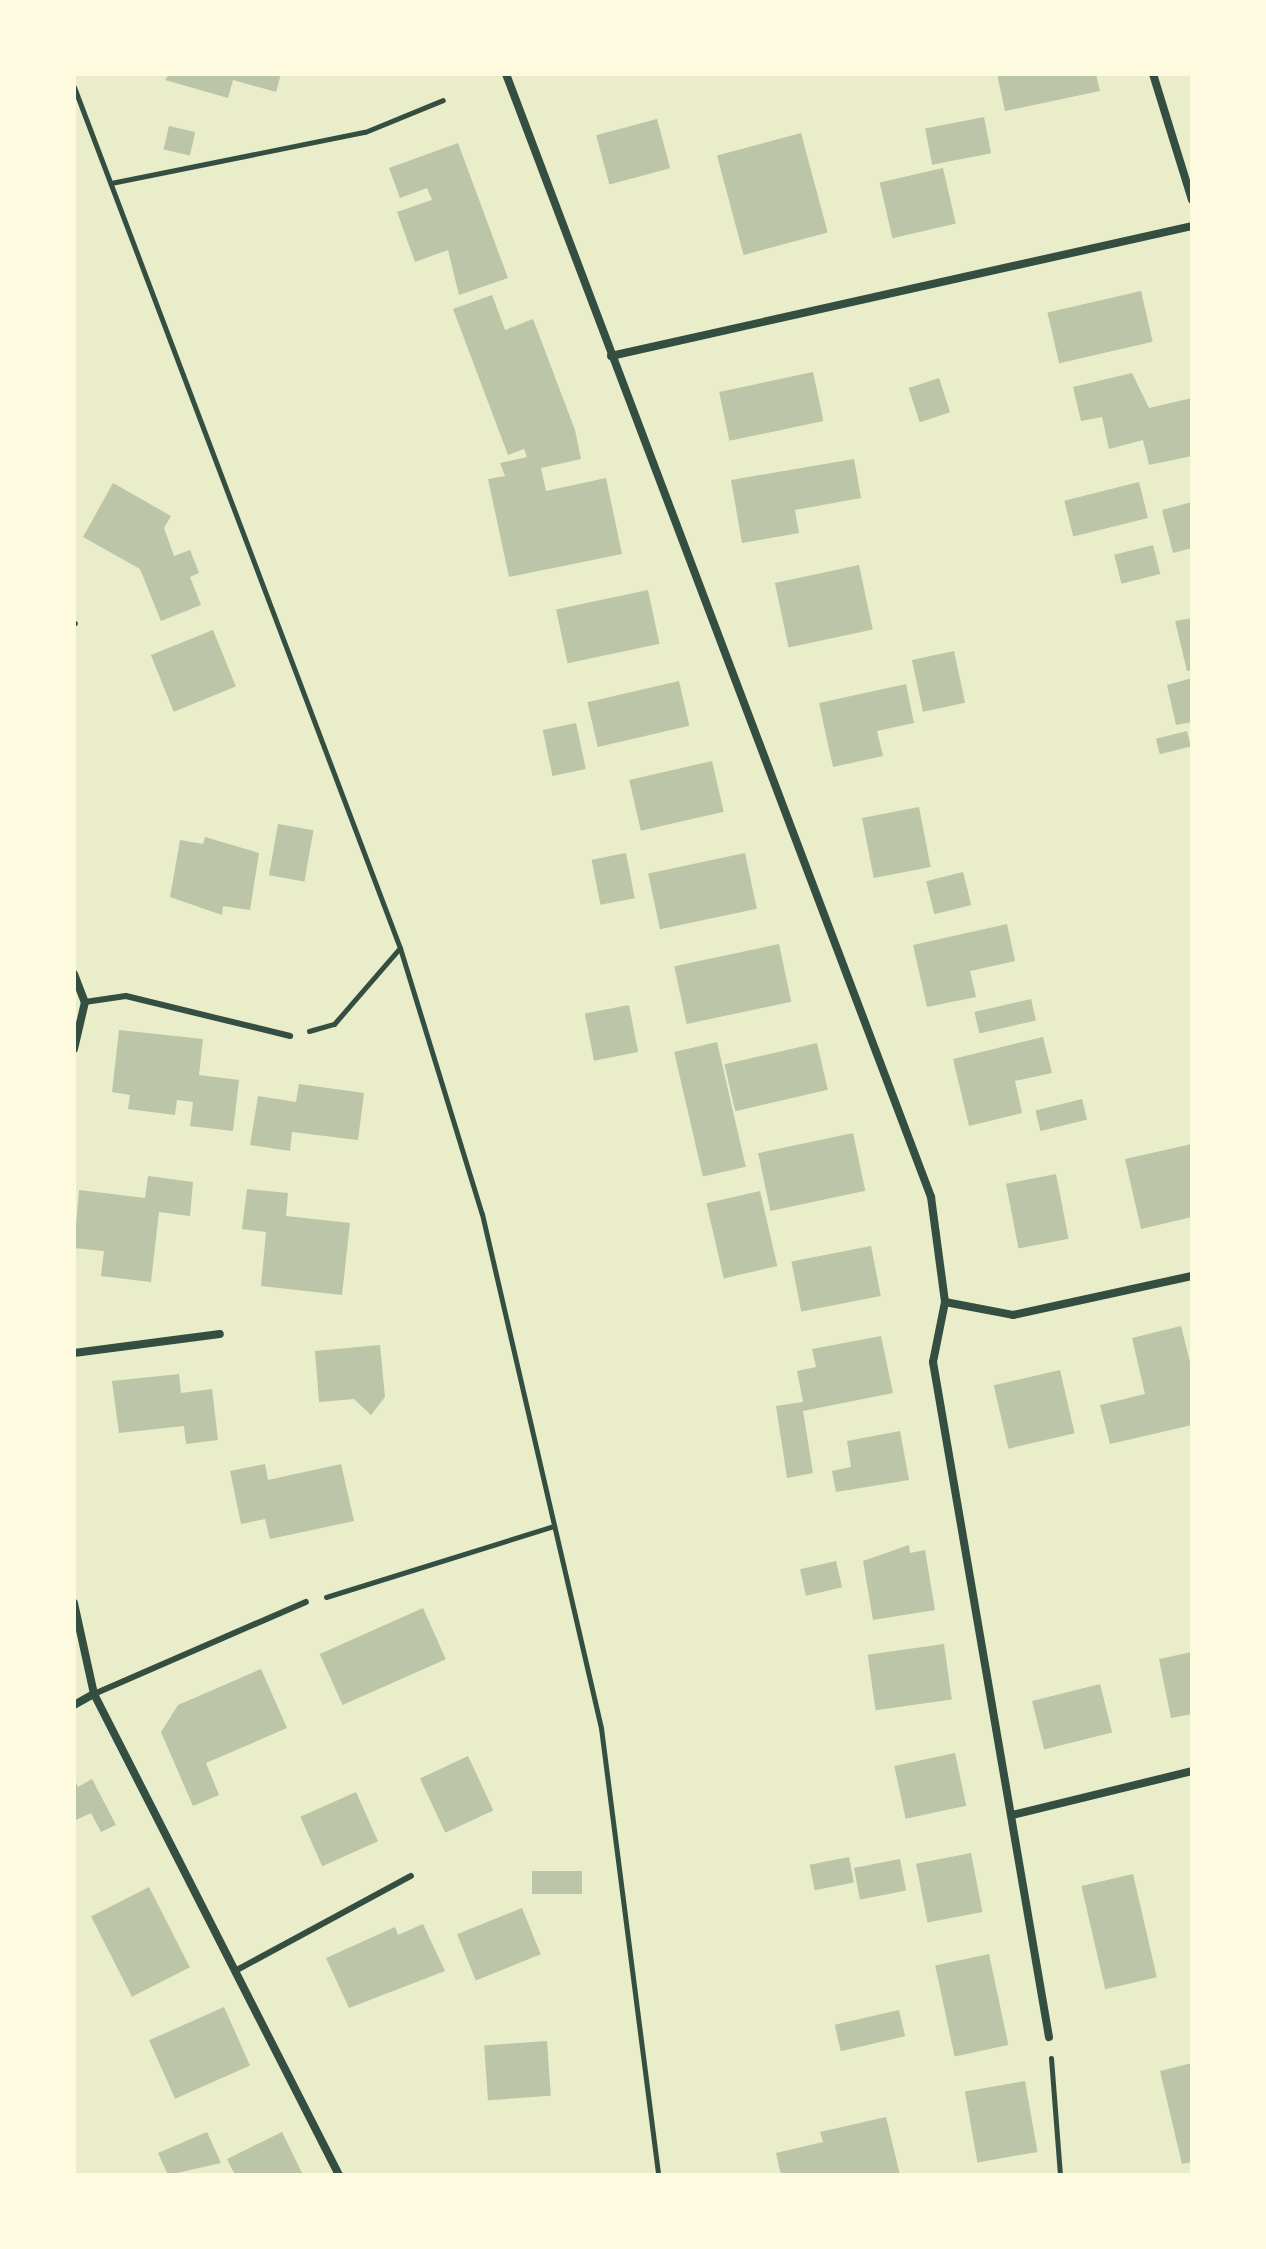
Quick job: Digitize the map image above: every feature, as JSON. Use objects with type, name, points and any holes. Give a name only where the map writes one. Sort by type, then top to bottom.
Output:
[{"type":"street","points":[[506,74],[931,1197],[945,1302],[933,1362],[1049,2037]]},
{"type":"street","points":[[1153,74],[1192,200]]},
{"type":"street","points":[[611,356],[1192,226]]},
{"type":"street","points":[[74,974],[85,1002],[74,1049]]},
{"type":"street","points":[[945,1302],[1013,1315],[1192,1276]]},
{"type":"street","points":[[74,1353],[220,1334]]},
{"type":"street","points":[[74,1603],[94,1694],[339,2175]]},
{"type":"street","points":[[74,1705],[94,1694]]},
{"type":"street","points":[[1012,1815],[1192,1771]]},
{"type":"lane","points":[[85,1002],[126,996],[290,1036]]},
{"type":"lane","points":[[94,1694],[306,1602]]},
{"type":"lane","points":[[235,1971],[411,1876]]},
{"type":"path","points":[[74,87],[400,948],[482,1214],[601,1728],[658,2175]]},
{"type":"path","points":[[111,183],[365,132],[443,100]]},
{"type":"path","points":[[290,1036],[334,1024],[400,948]]},
{"type":"path","points":[[306,1602],[554,1526]]},
{"type":"path","points":[[1049,2037],[1060,2175]]},
{"type":"building","points":[[169,74],[281,74],[276,92],[233,80],[228,98],[165,80]]},
{"type":"building","points":[[997,74],[1096,74],[1100,91],[1005,111]]},
{"type":"building","points":[[984,117],[991,153],[932,165],[925,128]]},
{"type":"building","points":[[657,119],[670,168],[609,185],[596,135]]},
{"type":"building","points":[[169,126],[195,132],[190,155],[164,149]]},
{"type":"building","points":[[801,133],[828,232],[744,255],[717,156]]},
{"type":"building","points":[[458,143],[508,278],[459,295],[448,250],[415,262],[397,212],[432,200],[427,188],[400,198],[389,168]]},
{"type":"building","points":[[943,168],[956,224],[892,238],[880,183]]},
{"type":"building","points":[[1141,291],[1153,342],[1059,363],[1047,313]]},
{"type":"building","points":[[492,295],[505,330],[533,319],[575,430],[581,459],[541,468],[546,491],[606,478],[622,554],[509,577],[488,479],[505,476],[500,463],[527,457],[524,449],[508,455],[453,309]]},
{"type":"building","points":[[813,372],[823,421],[729,441],[719,392]]},
{"type":"building","points":[[1132,373],[1149,408],[1192,398],[1192,456],[1149,465],[1143,440],[1109,449],[1102,417],[1081,421],[1073,387]]},
{"type":"building","points":[[939,378],[950,412],[920,422],[909,388]]},
{"type":"building","points":[[854,459],[861,498],[795,510],[799,533],[742,543],[731,480]]},
{"type":"building","points":[[1139,482],[1148,518],[1073,537],[1064,501]]},
{"type":"building","points":[[113,483],[171,516],[164,528],[174,556],[190,550],[199,573],[190,577],[201,605],[161,621],[140,569],[83,537]]},
{"type":"building","points":[[1192,502],[1192,548],[1173,553],[1162,510]]},
{"type":"building","points":[[1153,545],[1160,574],[1121,584],[1114,555]]},
{"type":"building","points":[[859,565],[873,630],[789,647],[775,583]]},
{"type":"building","points":[[648,590],[659,644],[567,663],[556,610]]},
{"type":"building","points":[[1192,618],[1192,670],[1187,671],[1175,621]]},
{"type":"building","points":[[213,630],[236,687],[174,712],[151,655]]},
{"type":"building","points":[[954,651],[965,703],[923,712],[912,660]]},
{"type":"building","points":[[1192,678],[1192,722],[1176,725],[1167,685]]},
{"type":"building","points":[[679,681],[689,726],[598,747],[587,702]]},
{"type":"building","points":[[906,684],[914,723],[877,731],[883,756],[833,767],[819,703]]},
{"type":"building","points":[[576,723],[586,769],[553,776],[543,730]]},
{"type":"building","points":[[1187,731],[1191,747],[1160,754],[1156,739]]},
{"type":"building","points":[[712,761],[724,812],[641,831],[629,780]]},
{"type":"building","points":[[919,807],[931,867],[874,878],[862,818]]},
{"type":"building","points":[[278,824],[313,830],[304,881],[269,875]]},
{"type":"building","points":[[205,837],[259,853],[250,910],[223,906],[222,915],[170,897],[180,840],[203,844]]},
{"type":"building","points":[[626,853],[635,898],[600,905],[592,860]]},
{"type":"building","points":[[745,853],[757,909],[660,929],[648,874]]},
{"type":"building","points":[[963,872],[971,905],[934,914],[926,881]]},
{"type":"building","points":[[1007,924],[1015,961],[970,971],[976,997],[927,1007],[913,945]]},
{"type":"building","points":[[779,944],[791,1002],[687,1024],[674,966]]},
{"type":"building","points":[[1031,999],[1036,1020],[979,1033],[974,1012]]},
{"type":"building","points":[[629,1005],[638,1052],[594,1061],[585,1014]]},
{"type":"building","points":[[119,1030],[203,1039],[199,1075],[239,1080],[233,1131],[190,1126],[193,1102],[177,1100],[175,1115],[128,1109],[130,1095],[112,1092]]},
{"type":"building","points":[[1043,1037],[1052,1073],[1015,1081],[1022,1113],[969,1126],[953,1059]]},
{"type":"building","points":[[717,1042],[746,1167],[703,1177],[674,1052]]},
{"type":"building","points":[[817,1043],[828,1090],[735,1111],[724,1064]]},
{"type":"building","points":[[299,1084],[364,1093],[358,1140],[292,1132],[290,1151],[250,1145],[258,1096],[296,1102]]},
{"type":"building","points":[[1082,1099],[1087,1119],[1041,1131],[1035,1111]]},
{"type":"building","points":[[853,1133],[865,1191],[770,1211],[758,1153]]},
{"type":"building","points":[[1192,1144],[1192,1217],[1141,1229],[1125,1159]]},
{"type":"building","points":[[1056,1174],[1069,1239],[1019,1249],[1006,1184]]},
{"type":"building","points":[[148,1176],[193,1182],[190,1216],[159,1212],[151,1282],[101,1276],[104,1251],[74,1248],[79,1190],[145,1198]]},
{"type":"building","points":[[247,1189],[288,1193],[286,1216],[350,1223],[342,1295],[261,1286],[266,1232],[242,1229]]},
{"type":"building","points":[[760,1191],[777,1266],[724,1278],[706,1203]]},
{"type":"building","points":[[871,1246],[881,1296],[801,1312],[791,1261]]},
{"type":"building","points":[[1181,1326],[1192,1370],[1192,1425],[1110,1444],[1100,1405],[1145,1394],[1132,1338]]},
{"type":"building","points":[[881,1336],[893,1393],[803,1411],[813,1473],[787,1478],[776,1406],[803,1402],[797,1371],[816,1367],[812,1349]]},
{"type":"building","points":[[380,1345],[385,1397],[371,1415],[354,1399],[319,1402],[315,1351]]},
{"type":"building","points":[[1060,1370],[1075,1433],[1008,1449],[994,1385]]},
{"type":"building","points":[[179,1374],[181,1393],[212,1389],[218,1440],[186,1444],[184,1426],[119,1433],[112,1381]]},
{"type":"building","points":[[900,1431],[909,1480],[836,1492],[832,1471],[851,1467],[847,1441]]},
{"type":"building","points":[[265,1464],[268,1480],[341,1464],[354,1521],[270,1539],[265,1519],[241,1524],[230,1471]]},
{"type":"building","points":[[909,1545],[910,1553],[925,1550],[935,1610],[873,1620],[863,1561]]},
{"type":"building","points":[[836,1561],[842,1587],[806,1596],[800,1569]]},
{"type":"building","points":[[423,1608],[446,1659],[343,1705],[320,1654]]},
{"type":"building","points":[[944,1644],[952,1699],[876,1710],[868,1655]]},
{"type":"building","points":[[1192,1652],[1192,1714],[1171,1718],[1159,1659]]},
{"type":"building","points":[[261,1669],[287,1728],[206,1763],[219,1795],[193,1806],[161,1732],[178,1705]]},
{"type":"building","points":[[1100,1684],[1112,1733],[1044,1749],[1032,1701]]},
{"type":"building","points":[[955,1753],[966,1806],[906,1819],[894,1766]]},
{"type":"building","points":[[468,1756],[493,1810],[445,1833],[420,1778]]},
{"type":"building","points":[[74,1779],[78,1787],[92,1779],[116,1825],[101,1832],[91,1813],[74,1821]]},
{"type":"building","points":[[356,1792],[378,1841],[322,1866],[300,1817]]},
{"type":"building","points":[[971,1853],[982,1912],[927,1923],[916,1864]]},
{"type":"building","points":[[849,1857],[854,1883],[815,1890],[810,1865]]},
{"type":"building","points":[[900,1859],[906,1890],[860,1899],[854,1868]]},
{"type":"building","points":[[532,1871],[582,1871],[582,1894],[532,1894]]},
{"type":"building","points":[[1133,1874],[1157,1977],[1105,1989],[1081,1886]]},
{"type":"building","points":[[149,1887],[190,1967],[132,1997],[91,1917]]},
{"type":"building","points":[[522,1908],[541,1954],[476,1981],[457,1934]]},
{"type":"building","points":[[423,1924],[445,1971],[349,2008],[326,1958],[395,1927],[398,1935]]},
{"type":"building","points":[[989,1954],[1008,2045],[955,2056],[935,1965]]},
{"type":"building","points":[[224,2007],[250,2065],[175,2099],[149,2040]]},
{"type":"building","points":[[899,2010],[905,2036],[841,2051],[835,2025]]},
{"type":"building","points":[[547,2041],[551,2096],[488,2100],[484,2045]]},
{"type":"building","points":[[1192,2063],[1192,2162],[1182,2164],[1160,2071]]},
{"type":"building","points":[[1025,2081],[1038,2152],[977,2162],[965,2092]]},
{"type":"building","points":[[886,2117],[900,2175],[781,2175],[776,2153],[823,2142],[820,2132]]},
{"type":"building","points":[[207,2132],[221,2163],[168,2175],[158,2153]]},
{"type":"building","points":[[282,2132],[303,2175],[235,2175],[227,2159]]}]
